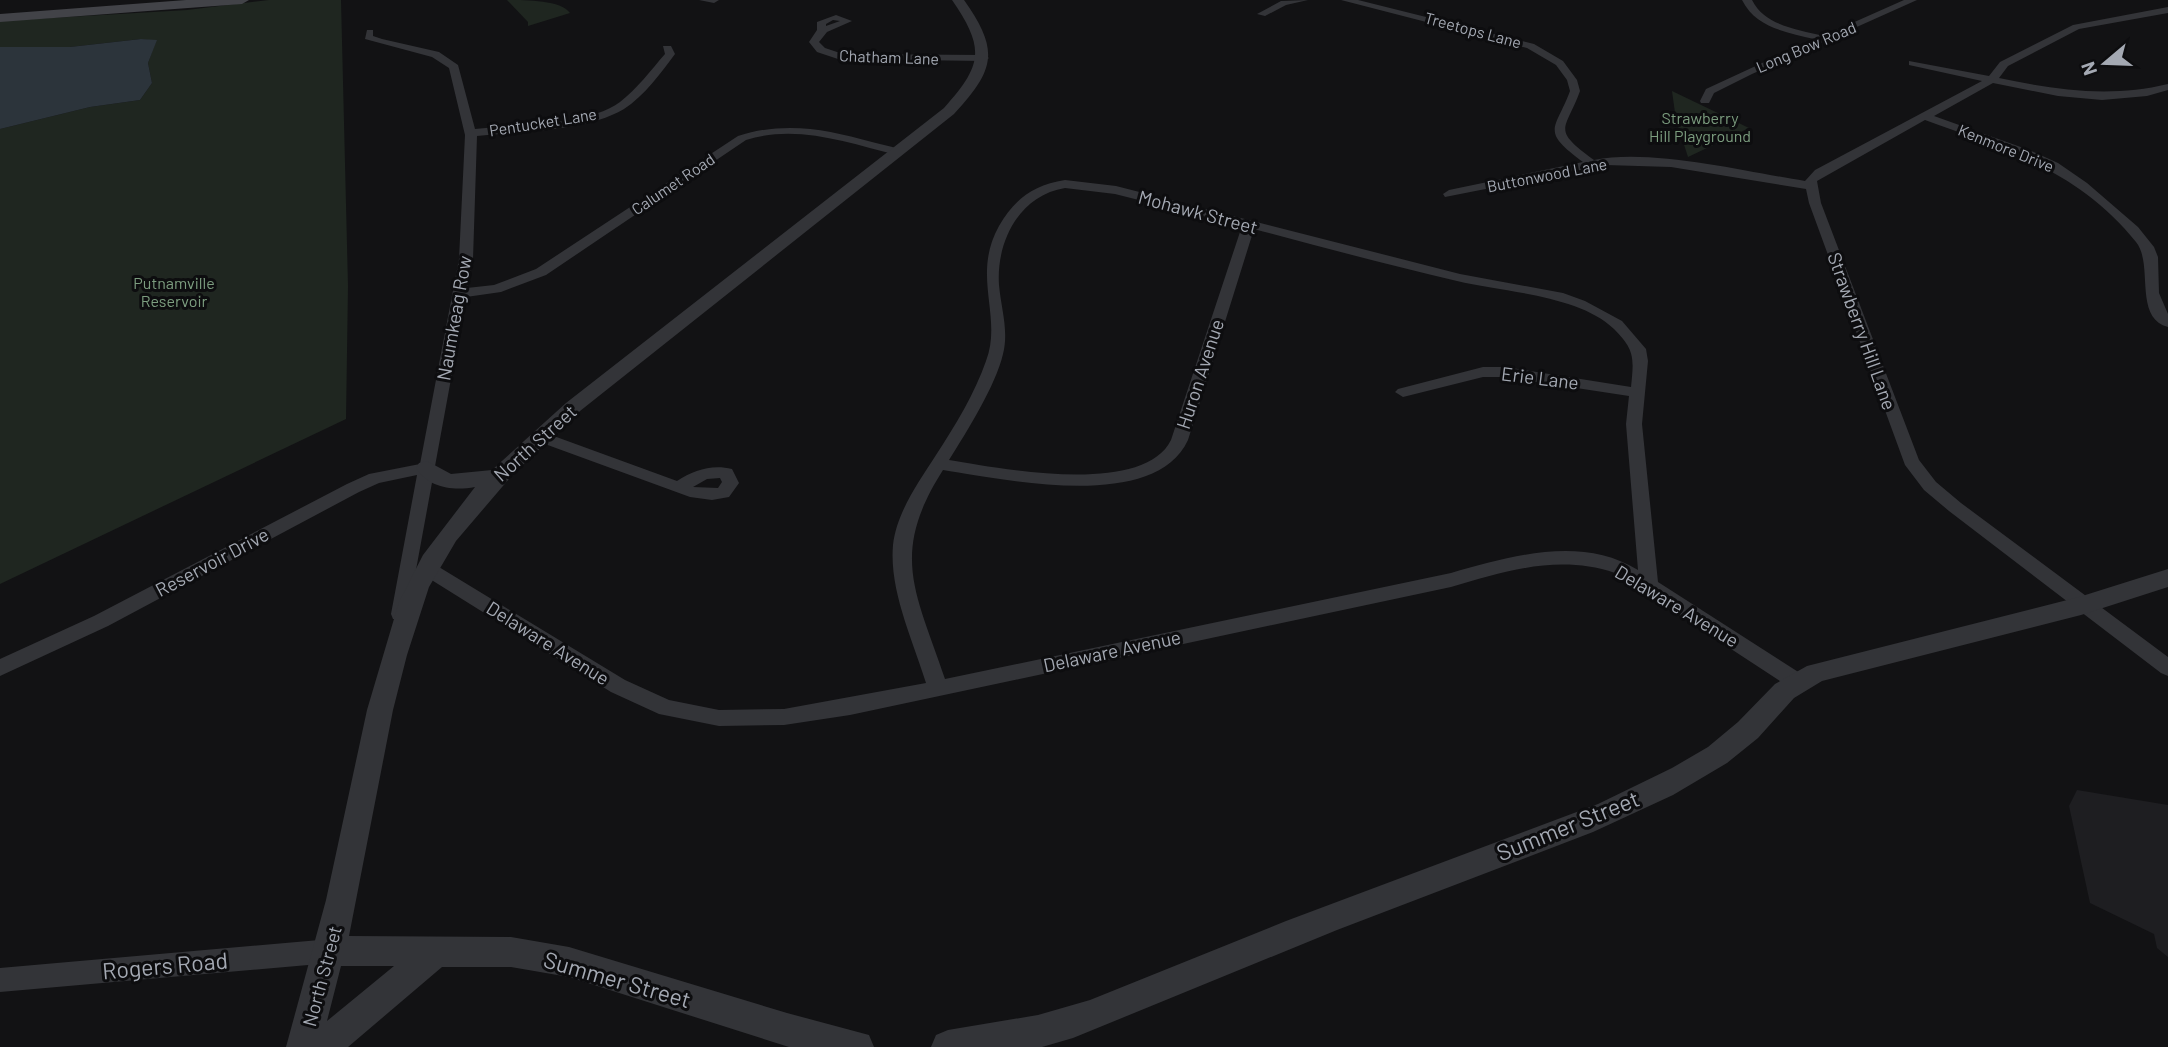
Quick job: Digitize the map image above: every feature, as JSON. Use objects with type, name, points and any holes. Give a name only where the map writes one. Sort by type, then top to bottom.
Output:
[{"type":"main road","points":[[0,18],[242,0]]},
{"type":"street","points":[[704,0],[714,0]]},
{"type":"street","points":[[958,0],[980,32],[984,42],[984,58]]},
{"type":"street","points":[[1262,15],[1284,3],[1304,0]]},
{"type":"street","name":"Treetops Lane","points":[[1346,0],[1417,11],[1539,49],[1559,63],[1571,77],[1575,92],[1559,122],[1560,131],[1573,149],[1591,163]]},
{"type":"street","points":[[1747,0],[1752,13],[1767,21],[1824,39]]},
{"type":"street","name":"Long Bow Road","points":[[1705,101],[1710,91],[1912,0]]},
{"type":"street","points":[[1812,186],[1811,180],[1819,173],[1992,80],[2004,64],[2076,27],[2168,10]]},
{"type":"street","name":"Chatham Lane","points":[[822,30],[816,34],[816,46],[842,57],[984,58]]},
{"type":"street","name":"Naumkeag Row","points":[[370,32],[368,37],[377,42],[436,54],[447,60],[454,67],[471,133],[466,259],[461,293],[390,666]]},
{"type":"street","name":"Pentucket Lane","points":[[471,133],[574,120],[606,113],[622,105],[657,68],[670,54],[667,48]]},
{"type":"street","name":"North Street","points":[[303,1047],[331,951],[390,666],[417,588],[428,569],[484,490],[540,436],[949,111],[969,91],[981,70],[984,58]]},
{"type":"street","points":[[1913,63],[2048,91],[2117,96],[2139,95],[2168,87]]},
{"type":"street","name":"Kenmore Drive","points":[[1924,116],[2025,152],[2054,166],[2083,186],[2133,230],[2147,247],[2151,257],[2152,293],[2157,310],[2168,323]]},
{"type":"street","name":"Calumet Road","points":[[461,293],[496,289],[541,272],[742,138],[757,131],[804,130],[897,152]]},
{"type":"street","name":"Buttonwood Lane","points":[[1449,194],[1591,163],[1671,163],[1812,186]]},
{"type":"street","name":"Mohawk Street","points":[[938,688],[902,560],[905,527],[922,489],[966,417],[996,355],[998,329],[992,274],[997,242],[1010,216],[1026,198],[1052,185],[1084,183],[1460,278],[1559,296],[1617,324],[1639,349],[1641,361],[1634,424],[1649,585]]},
{"type":"street","name":"Strawberry Hill Lane","points":[[1812,186],[1815,203],[1911,461],[1938,493],[2168,668]]},
{"type":"street","name":"Huron Avenue","points":[[939,464],[1052,480],[1087,481],[1114,479],[1160,461],[1176,447],[1249,225]]},
{"type":"street","name":"Erie Lane","points":[[1403,392],[1483,372],[1505,372],[1636,392]]},
{"type":"street","points":[[540,436],[679,488]]},
{"type":"street","points":[[427,468],[436,479],[445,481],[498,476]]},
{"type":"street","name":"Reservoir Drive","points":[[0,668],[101,621],[353,488],[375,478],[427,468]]},
{"type":"street","name":"Delaware Avenue","points":[[428,569],[618,686],[666,708],[719,718],[784,717],[850,707],[1451,580],[1504,564],[1549,557],[1600,561],[1621,568],[1796,681]]},
{"type":"street","name":"Summer Street","points":[[947,1047],[1051,1030],[1091,1016],[1349,911],[1605,814],[1688,771],[1730,744],[1749,729],[1766,707],[1796,681],[1816,673],[2085,605],[2168,578]]},
{"type":"street","name":"Summer Street","points":[[331,951],[511,952],[569,962],[787,1030],[857,1047]]},
{"type":"street","name":"Rogers Road","points":[[0,980],[331,951]]},
{"type":"street","points":[[322,1047],[433,953]]},
{"type":"shaded area","points":[[141,39],[157,40],[148,63],[152,83],[140,100],[90,107],[0,129],[0,47],[70,47]]},
{"type":"shaded area","points":[[2077,790],[2168,805],[2168,957],[2157,948],[2154,934],[2090,903],[2069,806]]},
{"type":"green space","name":"Putnamville Reservoir","points":[[269,0],[341,0],[348,286],[346,419],[0,584],[0,129],[90,107],[140,100],[152,83],[148,63],[156,41],[141,39],[70,47],[0,47],[0,21],[187,10]]},
{"type":"green space","points":[[507,0],[551,3],[570,13],[528,26],[528,22]]},
{"type":"green space","name":"Strawberry Hill Playground","points":[[1672,91],[1749,128],[1688,157],[1676,120]]}]
